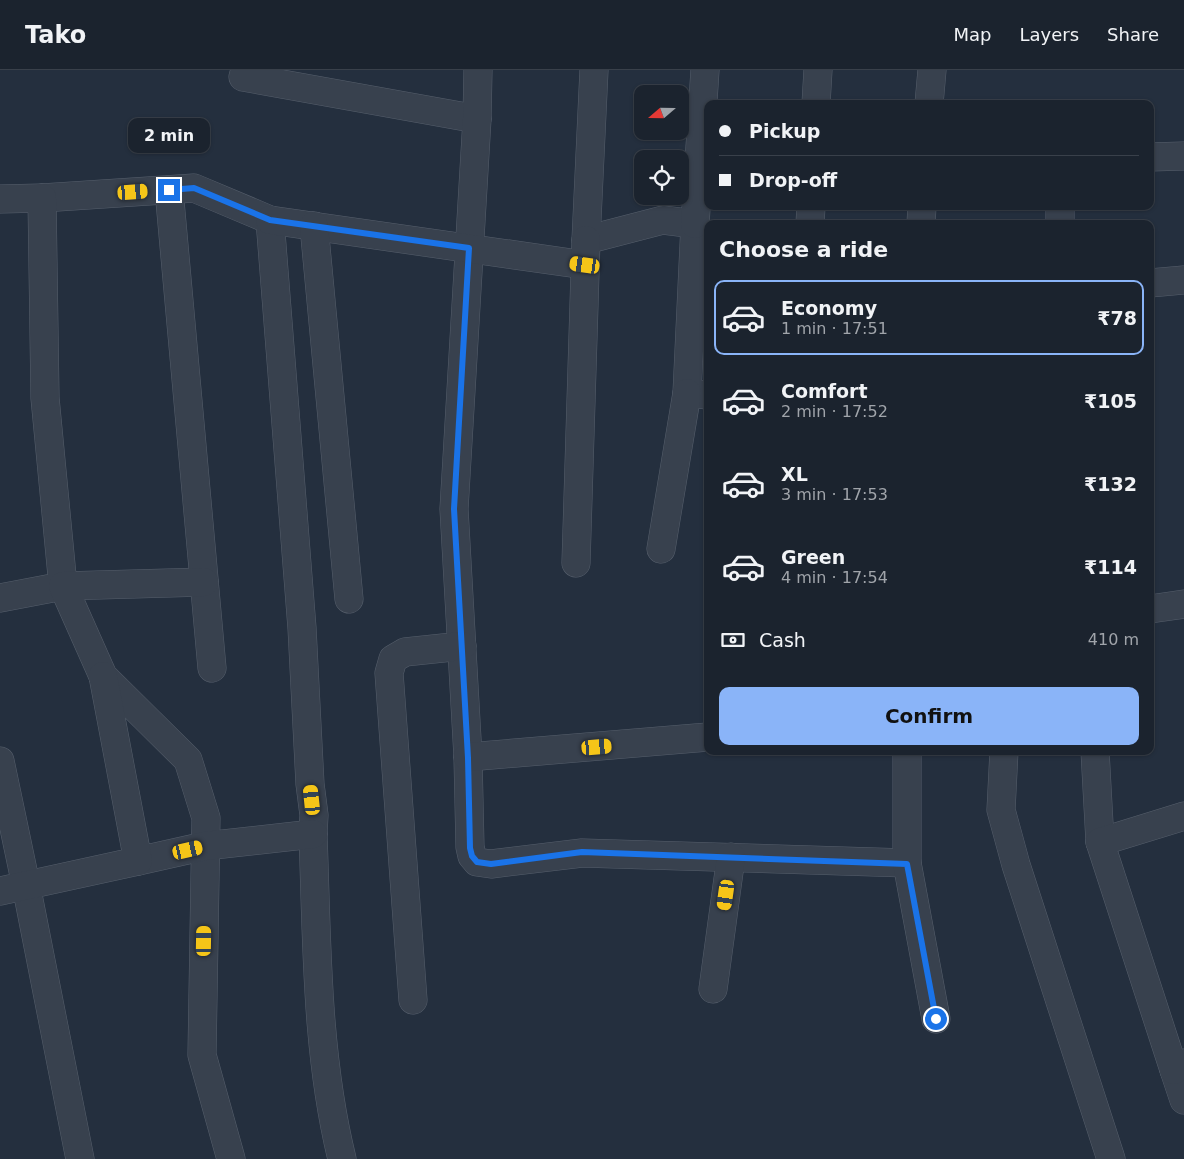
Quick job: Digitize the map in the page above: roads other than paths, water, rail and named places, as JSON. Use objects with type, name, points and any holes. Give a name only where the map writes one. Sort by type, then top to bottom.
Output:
[{"type":"street","points":[[245,70],[243,77],[476,119]]},
{"type":"street","points":[[478,70],[454,509],[468,758],[470,848],[472,856],[477,862],[491,864],[582,852],[907,864]]},
{"type":"street","points":[[576,563],[594,70]]},
{"type":"street","points":[[661,549],[697,394],[695,224],[705,70]]},
{"type":"street","points":[[816,100],[818,70]]},
{"type":"street","points":[[929,100],[932,70]]},
{"type":"street","points":[[1154,157],[1184,156]]},
{"type":"street","points":[[0,199],[194,188],[270,220],[469,248],[586,252],[663,220],[695,224]]},
{"type":"street","points":[[169,190],[212,668]]},
{"type":"street","points":[[42,198],[45,398],[63,586],[103,676],[138,861]]},
{"type":"street","points":[[270,220],[301,618],[310,784],[314,816],[312,834],[321,1028],[333,1121],[342,1159]]},
{"type":"street","points":[[314,226],[349,599]]},
{"type":"street","points":[[1154,284],[1184,280]]},
{"type":"street","points":[[0,598],[63,586],[204,582]]},
{"type":"street","points":[[1154,608],[1184,604]]},
{"type":"street","points":[[413,1000],[389,672],[393,659],[405,652],[462,646]]},
{"type":"street","points":[[103,676],[188,760],[206,818],[202,1055],[231,1159]]},
{"type":"street","points":[[468,758],[704,737]]},
{"type":"street","points":[[907,755],[907,864],[936,1019]]},
{"type":"street","points":[[1004,755],[1001,810],[1016,865],[1111,1159]]},
{"type":"street","points":[[1095,755],[1100,842],[1179,1066],[1184,1100]]},
{"type":"street","points":[[0,761],[80,1159]]},
{"type":"street","points":[[1100,842],[1184,816]]},
{"type":"street","points":[[0,890],[205,846],[312,834]]},
{"type":"street","points":[[713,989],[731,857]]}]
